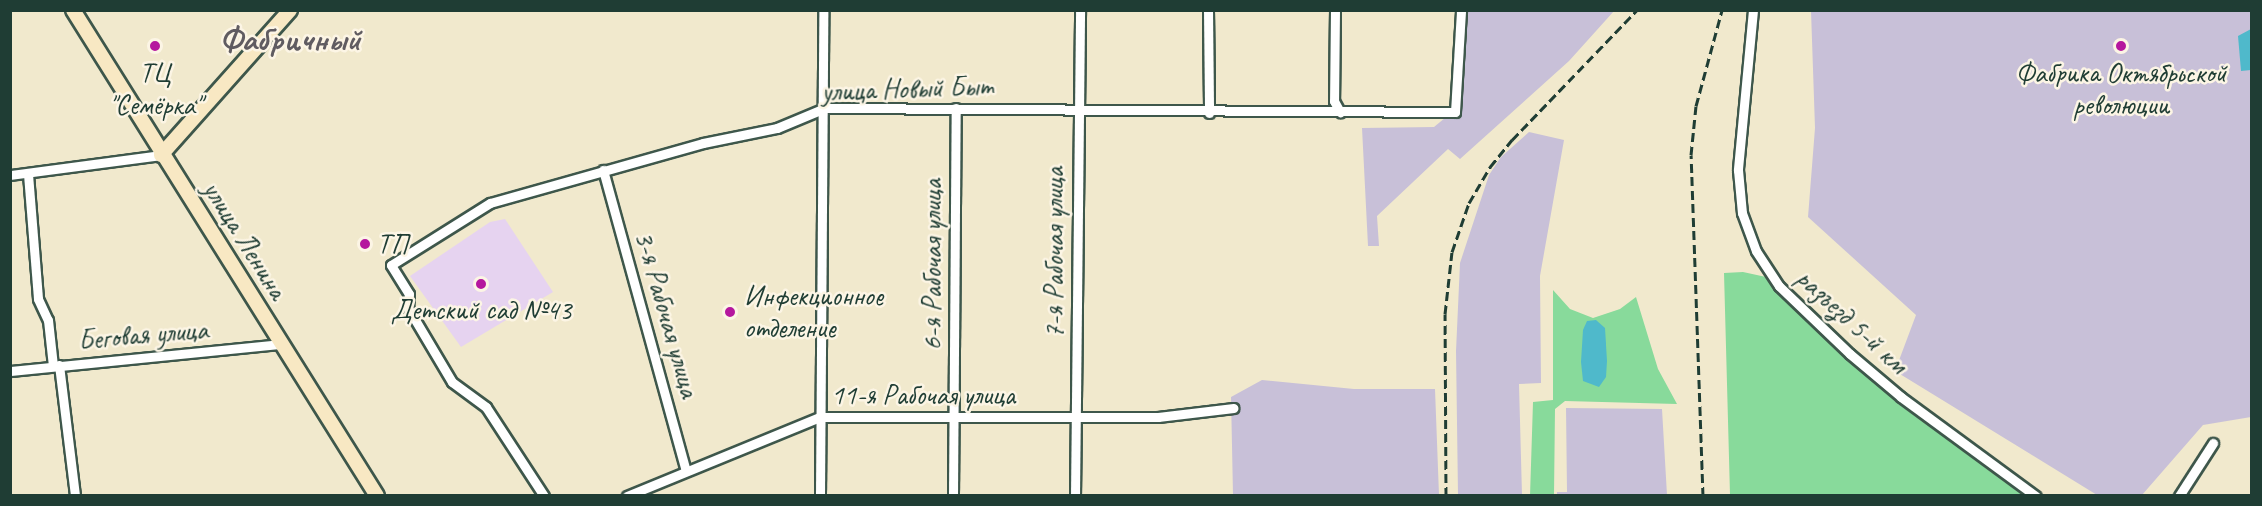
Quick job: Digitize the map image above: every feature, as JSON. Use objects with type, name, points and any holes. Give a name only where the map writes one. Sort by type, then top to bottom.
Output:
[{"type":"main road","name":"улица Ленина","points":[[73,10],[161,155],[377,495]]},
{"type":"main road","points":[[161,155],[290,10]]},
{"type":"street","points":[[820,495],[825,108],[823,10]]},
{"type":"street","name":"7-я Рабочая улица","points":[[1076,495],[1077,109],[1080,10]]},
{"type":"street","points":[[1208,10],[1209,113]]},
{"type":"street","points":[[1335,10],[1334,100],[1340,112]]},
{"type":"street","name":"улица Новый Быт","points":[[544,495],[486,407],[452,382],[408,308],[409,294],[391,265],[490,203],[603,170],[777,128],[825,108],[1077,109],[1209,113],[1455,112],[1461,10]]},
{"type":"street","name":"разъезд 5-й км","points":[[1753,10],[1738,170],[1742,213],[1756,251],[1779,286],[1850,354],[1901,397],[2036,495]]},
{"type":"street","name":"6-я Рабочая улица","points":[[952,495],[956,108]]},
{"type":"street","points":[[10,175],[161,155]]},
{"type":"street","name":"3-я Рабочая улица","points":[[603,170],[686,471]]},
{"type":"street","points":[[28,174],[38,299],[48,320],[75,495]]},
{"type":"street","name":"Беговая улица","points":[[10,371],[280,344]]},
{"type":"street","name":"11-я Рабочая улица","points":[[627,495],[820,417],[1158,417],[1233,408]]},
{"type":"street","points":[[2179,495],[2213,442]]},
{"type":"shaded area","points":[[1468,11],[1614,11],[1569,61],[1460,159],[1448,149],[1377,216],[1379,246],[1368,246],[1362,128],[1434,127],[1462,104]]},
{"type":"shaded area","points":[[1811,11],[2251,11],[2251,417],[2203,425],[2142,495],[2097,495],[1895,371],[1916,315],[1808,217],[1815,128]]},
{"type":"shaded area","points":[[1529,132],[1564,140],[1540,276],[1541,383],[1519,384],[1522,495],[1458,495],[1456,351],[1460,263],[1489,175],[1501,157]]},
{"type":"shaded area","name":"Детский сад №43","points":[[505,219],[553,292],[461,347],[410,276],[490,222]]},
{"type":"shaded area","points":[[1262,380],[1354,389],[1435,389],[1439,495],[1233,495],[1231,397]]},
{"type":"shaded area","points":[[1566,408],[1662,409],[1667,495],[1557,495],[1557,492],[1567,492]]},
{"type":"green space","points":[[1743,272],[1766,277],[1862,370],[2027,495],[1730,495],[1724,273]]},
{"type":"green space","points":[[1553,290],[1570,309],[1593,318],[1620,309],[1636,297],[1658,369],[1677,404],[1565,401],[1555,409],[1554,495],[1530,496],[1533,402],[1553,400]]},
{"type":"water","points":[[2251,29],[2251,70],[2241,71],[2238,36]]},
{"type":"water","points":[[1596,320],[1605,328],[1607,361],[1606,377],[1599,387],[1583,381],[1581,362],[1583,330],[1587,321]]},
{"type":"railway","points":[[1446,496],[1445,314],[1452,252],[1469,203],[1490,167],[1512,140],[1637,10]]},
{"type":"railway","points":[[1703,496],[1691,155],[1696,106],[1722,10]]},
{"type":"place","name":"ТЦ \"Семёрка\"","points":[[155,46]]},
{"type":"place","name":"Фабрика Октябрьской революции","points":[[2121,46]]},
{"type":"place","name":"ТП","points":[[365,244]]},
{"type":"place","name":"Детский сад №43","points":[[481,284]]},
{"type":"place","name":"Инфекционное отделение","points":[[730,312]]},
{"type":"district","name":"Фабричный","points":[[290,39]]}]
